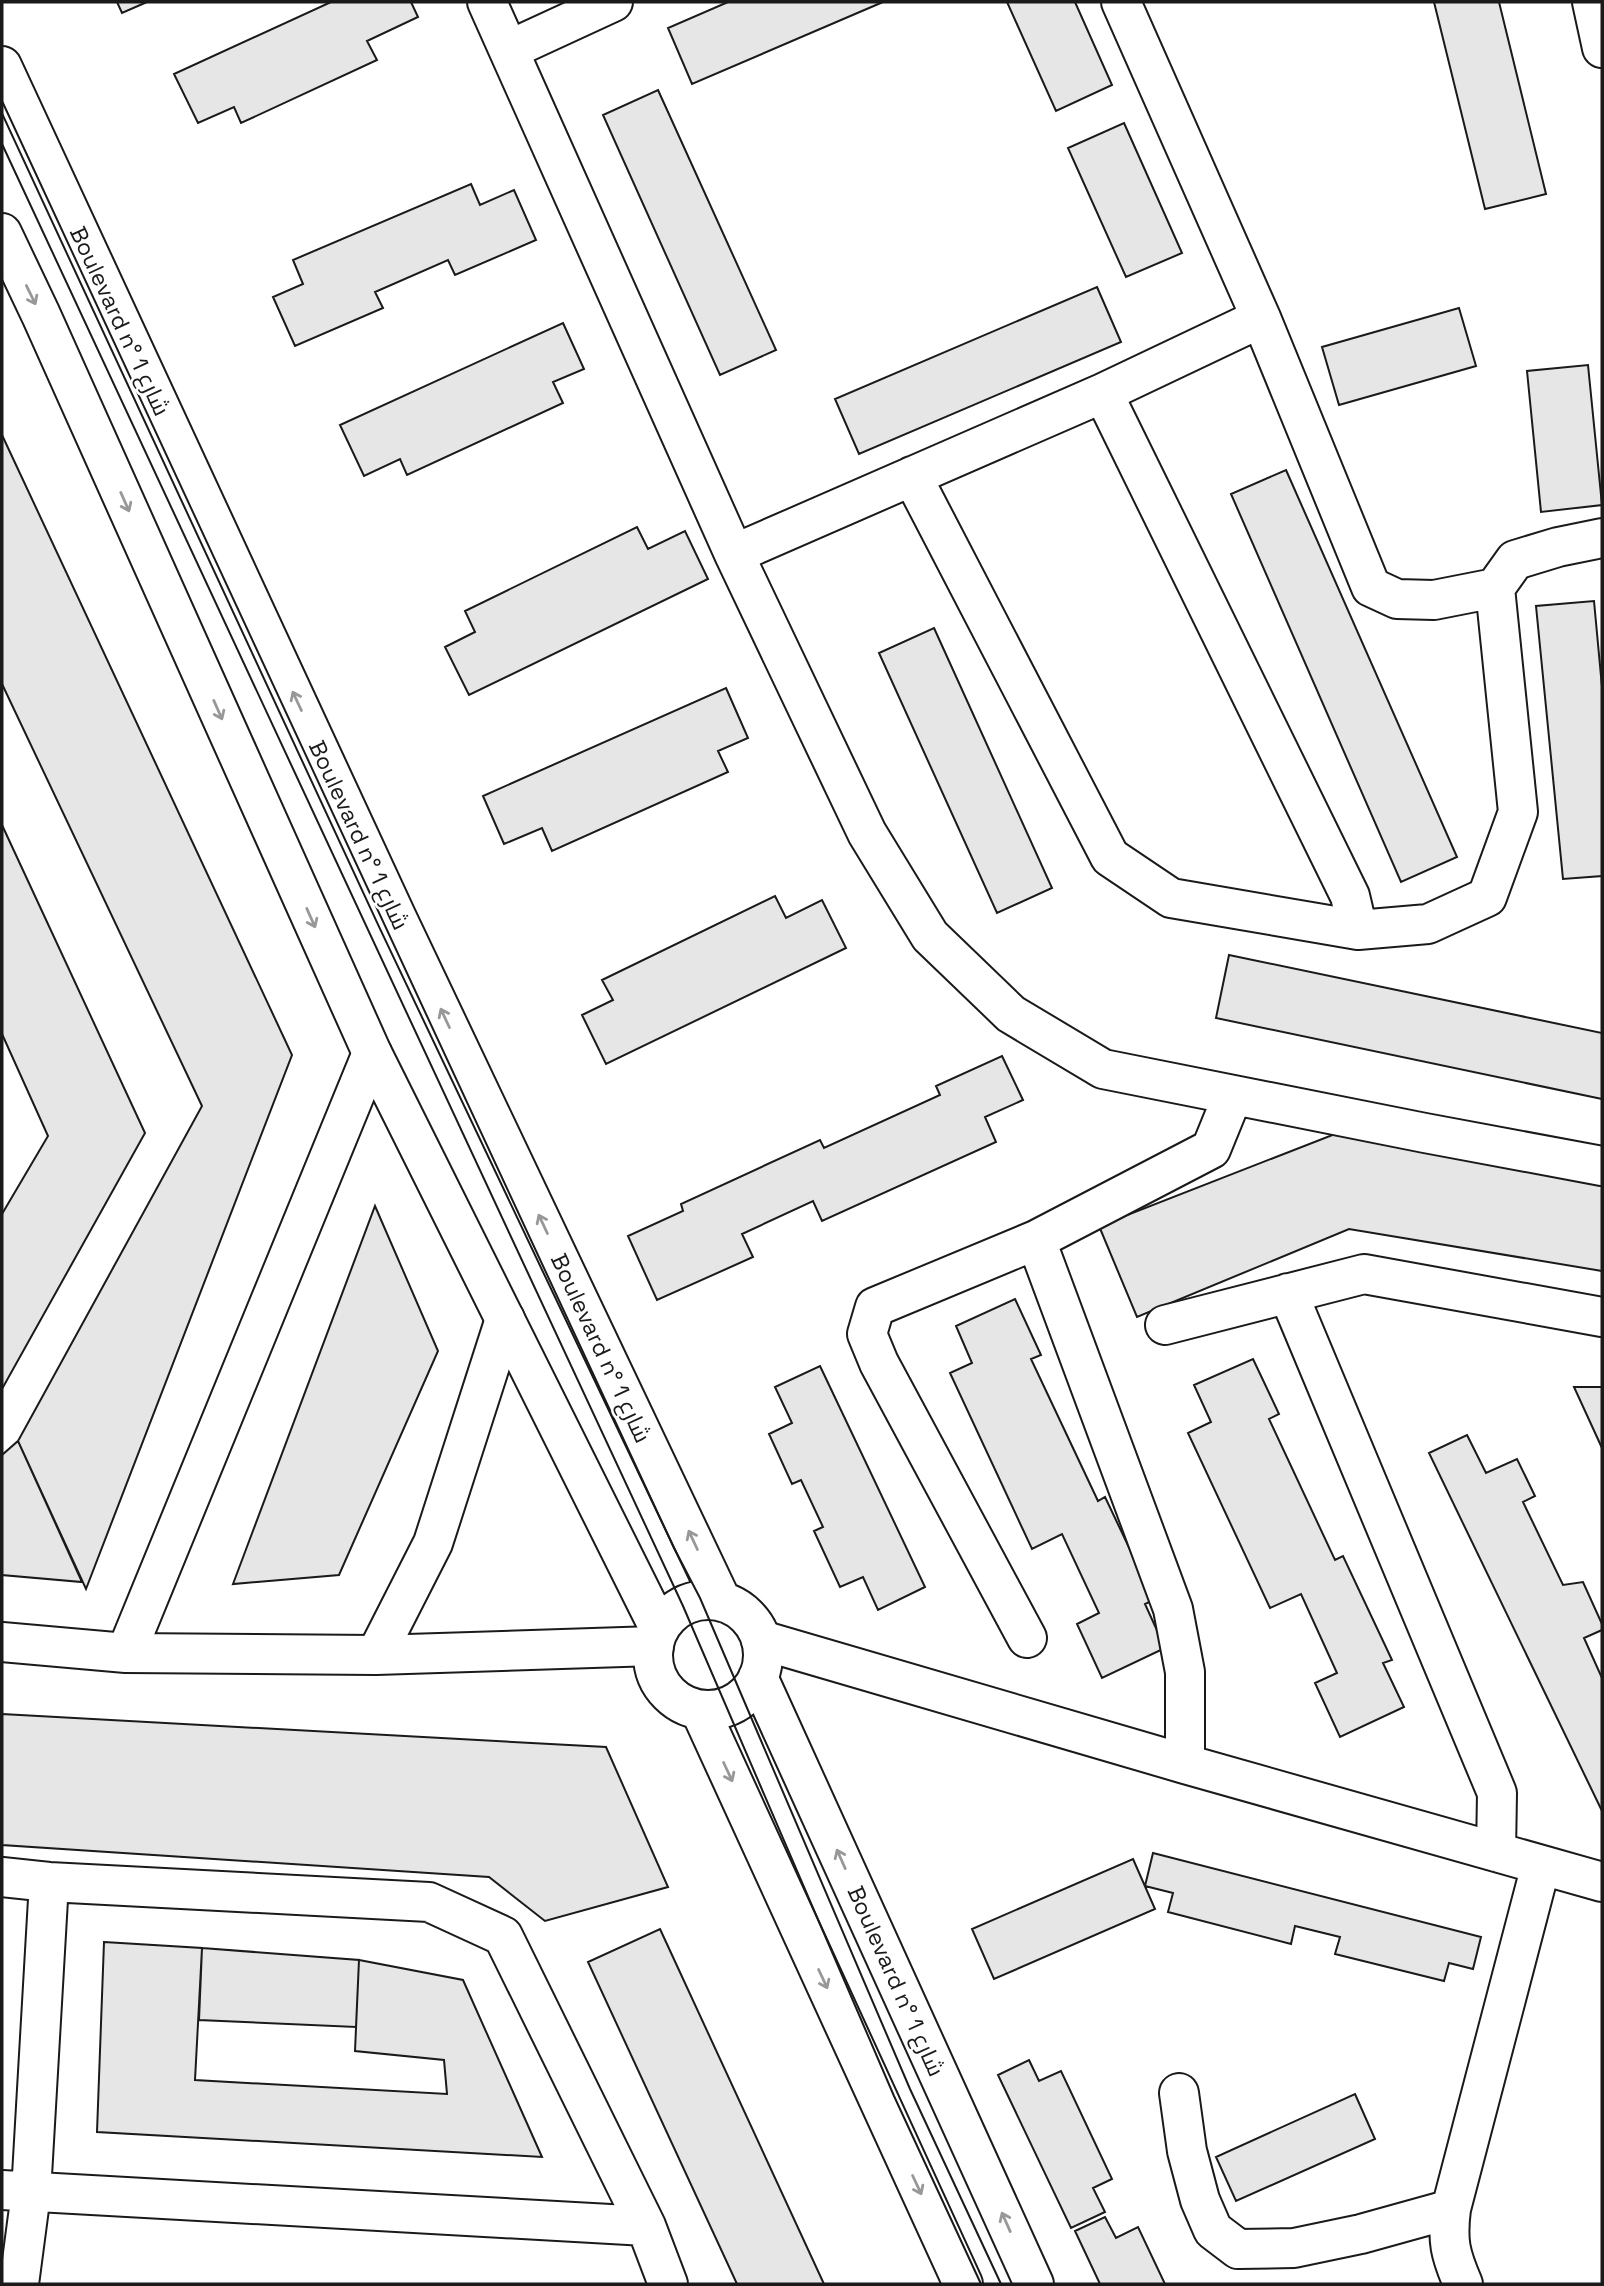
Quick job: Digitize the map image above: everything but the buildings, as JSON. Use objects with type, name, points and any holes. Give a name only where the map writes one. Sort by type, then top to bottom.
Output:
[{"type":"street","points":[[487,2],[734,554],[867,833],[930,936],[1011,1014],[1103,1069],[1602,1166]]},
{"type":"street","points":[[509,50],[613,2]]},
{"type":"street","points":[[1121,2],[1261,318],[1371,587],[1397,599],[1434,600],[1495,588]]},
{"type":"street","name":"Boulevard n° شارع 1","points":[[2,66],[397,918],[722,1602]]},
{"type":"street","points":[[2,233],[372,1053],[505,1319],[657,1637],[658,1679],[668,1694],[699,1710],[727,1706],[748,1693],[760,1659],[753,1623],[739,1609],[722,1602],[703,1600],[683,1606],[670,1614],[657,1637]]},
{"type":"street","points":[[734,554],[1103,393],[1261,318]]},
{"type":"street","points":[[1103,393],[1350,896],[1358,930]]},
{"type":"street","points":[[912,476],[1110,857],[1171,898],[1358,930],[1428,924],[1487,897],[1518,812],[1495,588],[1515,560],[1602,538]]},
{"type":"street","points":[[126,1653],[372,1053]]},
{"type":"street","points":[[1027,1638],[879,1363],[867,1334],[875,1307],[1037,1240],[1211,1149],[1233,1095]]},
{"type":"street","points":[[1037,1240],[1173,1609],[1185,1672],[1185,1764]]},
{"type":"street","points":[[1165,1325],[1364,1274],[1602,1317]]},
{"type":"street","points":[[1288,1293],[1497,1793],[1496,1852]]},
{"type":"street","points":[[376,1655],[433,1542],[505,1319]]},
{"type":"street","points":[[2,1642],[126,1653],[376,1655],[657,1637]]},
{"type":"street","points":[[760,1659],[1185,1764],[1602,1882]]},
{"type":"street","name":"Boulevard n° شارع 1","points":[[760,1659],[1034,2284]]},
{"type":"street","points":[[699,1710],[963,2284]]},
{"type":"street","points":[[1463,2284],[1454,2263],[1448,2237],[1451,2209],[1541,1865]]},
{"type":"street","points":[[2,1877],[49,1882],[429,1902],[502,1936],[646,2226],[668,2284]]},
{"type":"street","points":[[19,2284],[16,2191],[49,1882]]},
{"type":"street","points":[[1179,2093],[1187,2151],[1200,2200],[1213,2230],[1238,2249],[1294,2249],[1451,2209]]},
{"type":"street","points":[[16,2191],[646,2226]]},
{"type":"tram line","points":[[2,101],[674,1548],[700,1598],[910,2089],[1001,2284]]},
{"type":"tram line","points":[[2,144],[683,1606],[894,2096],[981,2284]]}]
